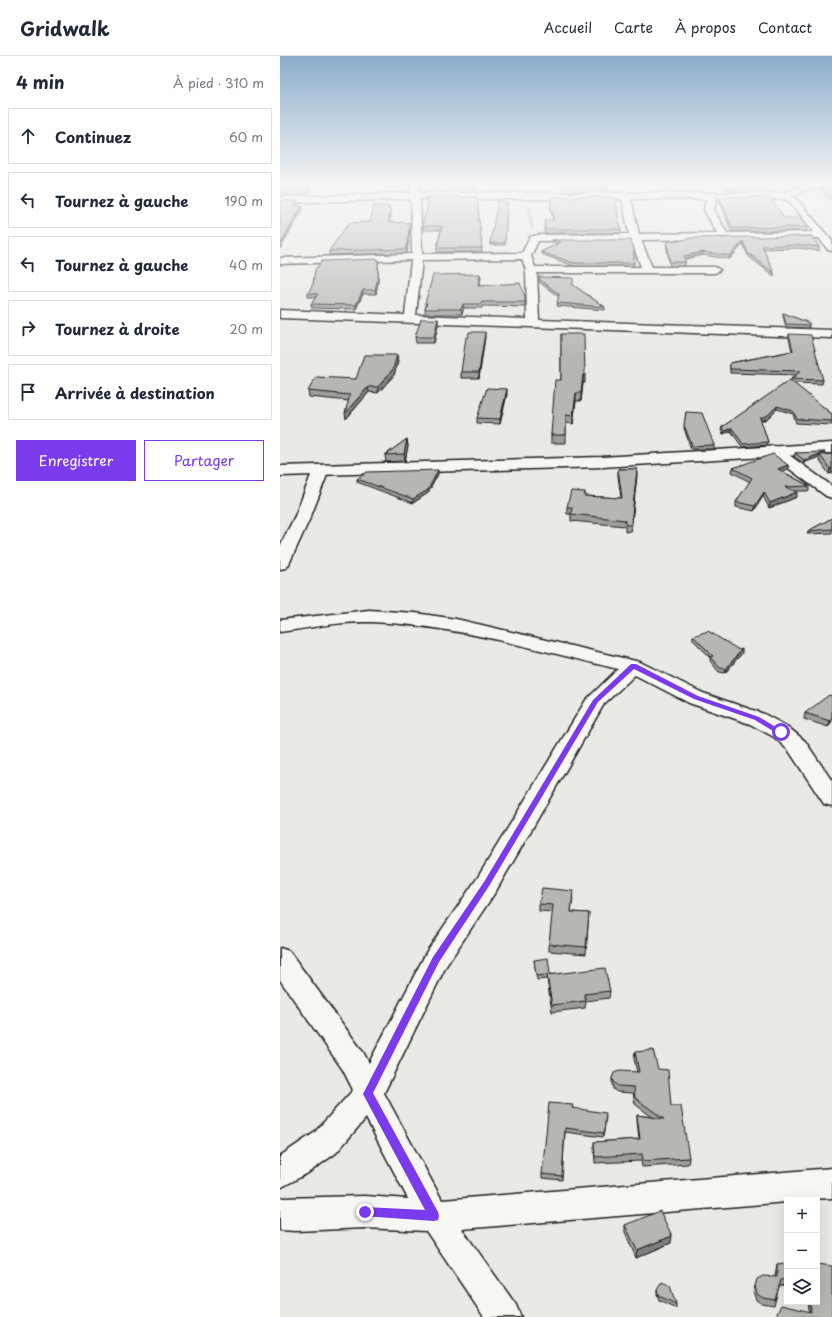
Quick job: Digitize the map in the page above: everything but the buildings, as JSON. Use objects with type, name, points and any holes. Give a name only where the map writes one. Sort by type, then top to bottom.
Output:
[{"type":"main road","points":[[284,470],[602,462],[773,450],[832,448]]},
{"type":"street","points":[[410,319],[417,258],[416,242]]},
{"type":"street","points":[[533,242],[526,256],[531,270],[533,322]]},
{"type":"street","points":[[637,242],[648,270]]},
{"type":"street","points":[[280,261],[526,256]]},
{"type":"street","points":[[531,270],[715,270]]},
{"type":"street","points":[[280,314],[832,334]]},
{"type":"street","points":[[773,450],[832,493]]},
{"type":"street","points":[[280,564],[303,516],[320,470]]},
{"type":"street","points":[[280,626],[348,617],[415,619],[456,625],[633,666],[696,698],[757,719],[781,732],[798,746],[832,798]]},
{"type":"street","points":[[280,1173],[325,1143],[368,1094],[436,959],[487,884],[596,700],[633,666]]},
{"type":"street","points":[[280,959],[353,1060],[368,1094],[434,1216],[504,1317]]},
{"type":"street","points":[[280,1214],[296,1215],[365,1212],[434,1216],[832,1183]]},
{"type":"route","points":[[365,1212],[434,1216],[368,1094],[436,959],[487,884],[596,700],[608,687],[633,666],[656,676],[696,698],[757,719],[781,732]]}]
